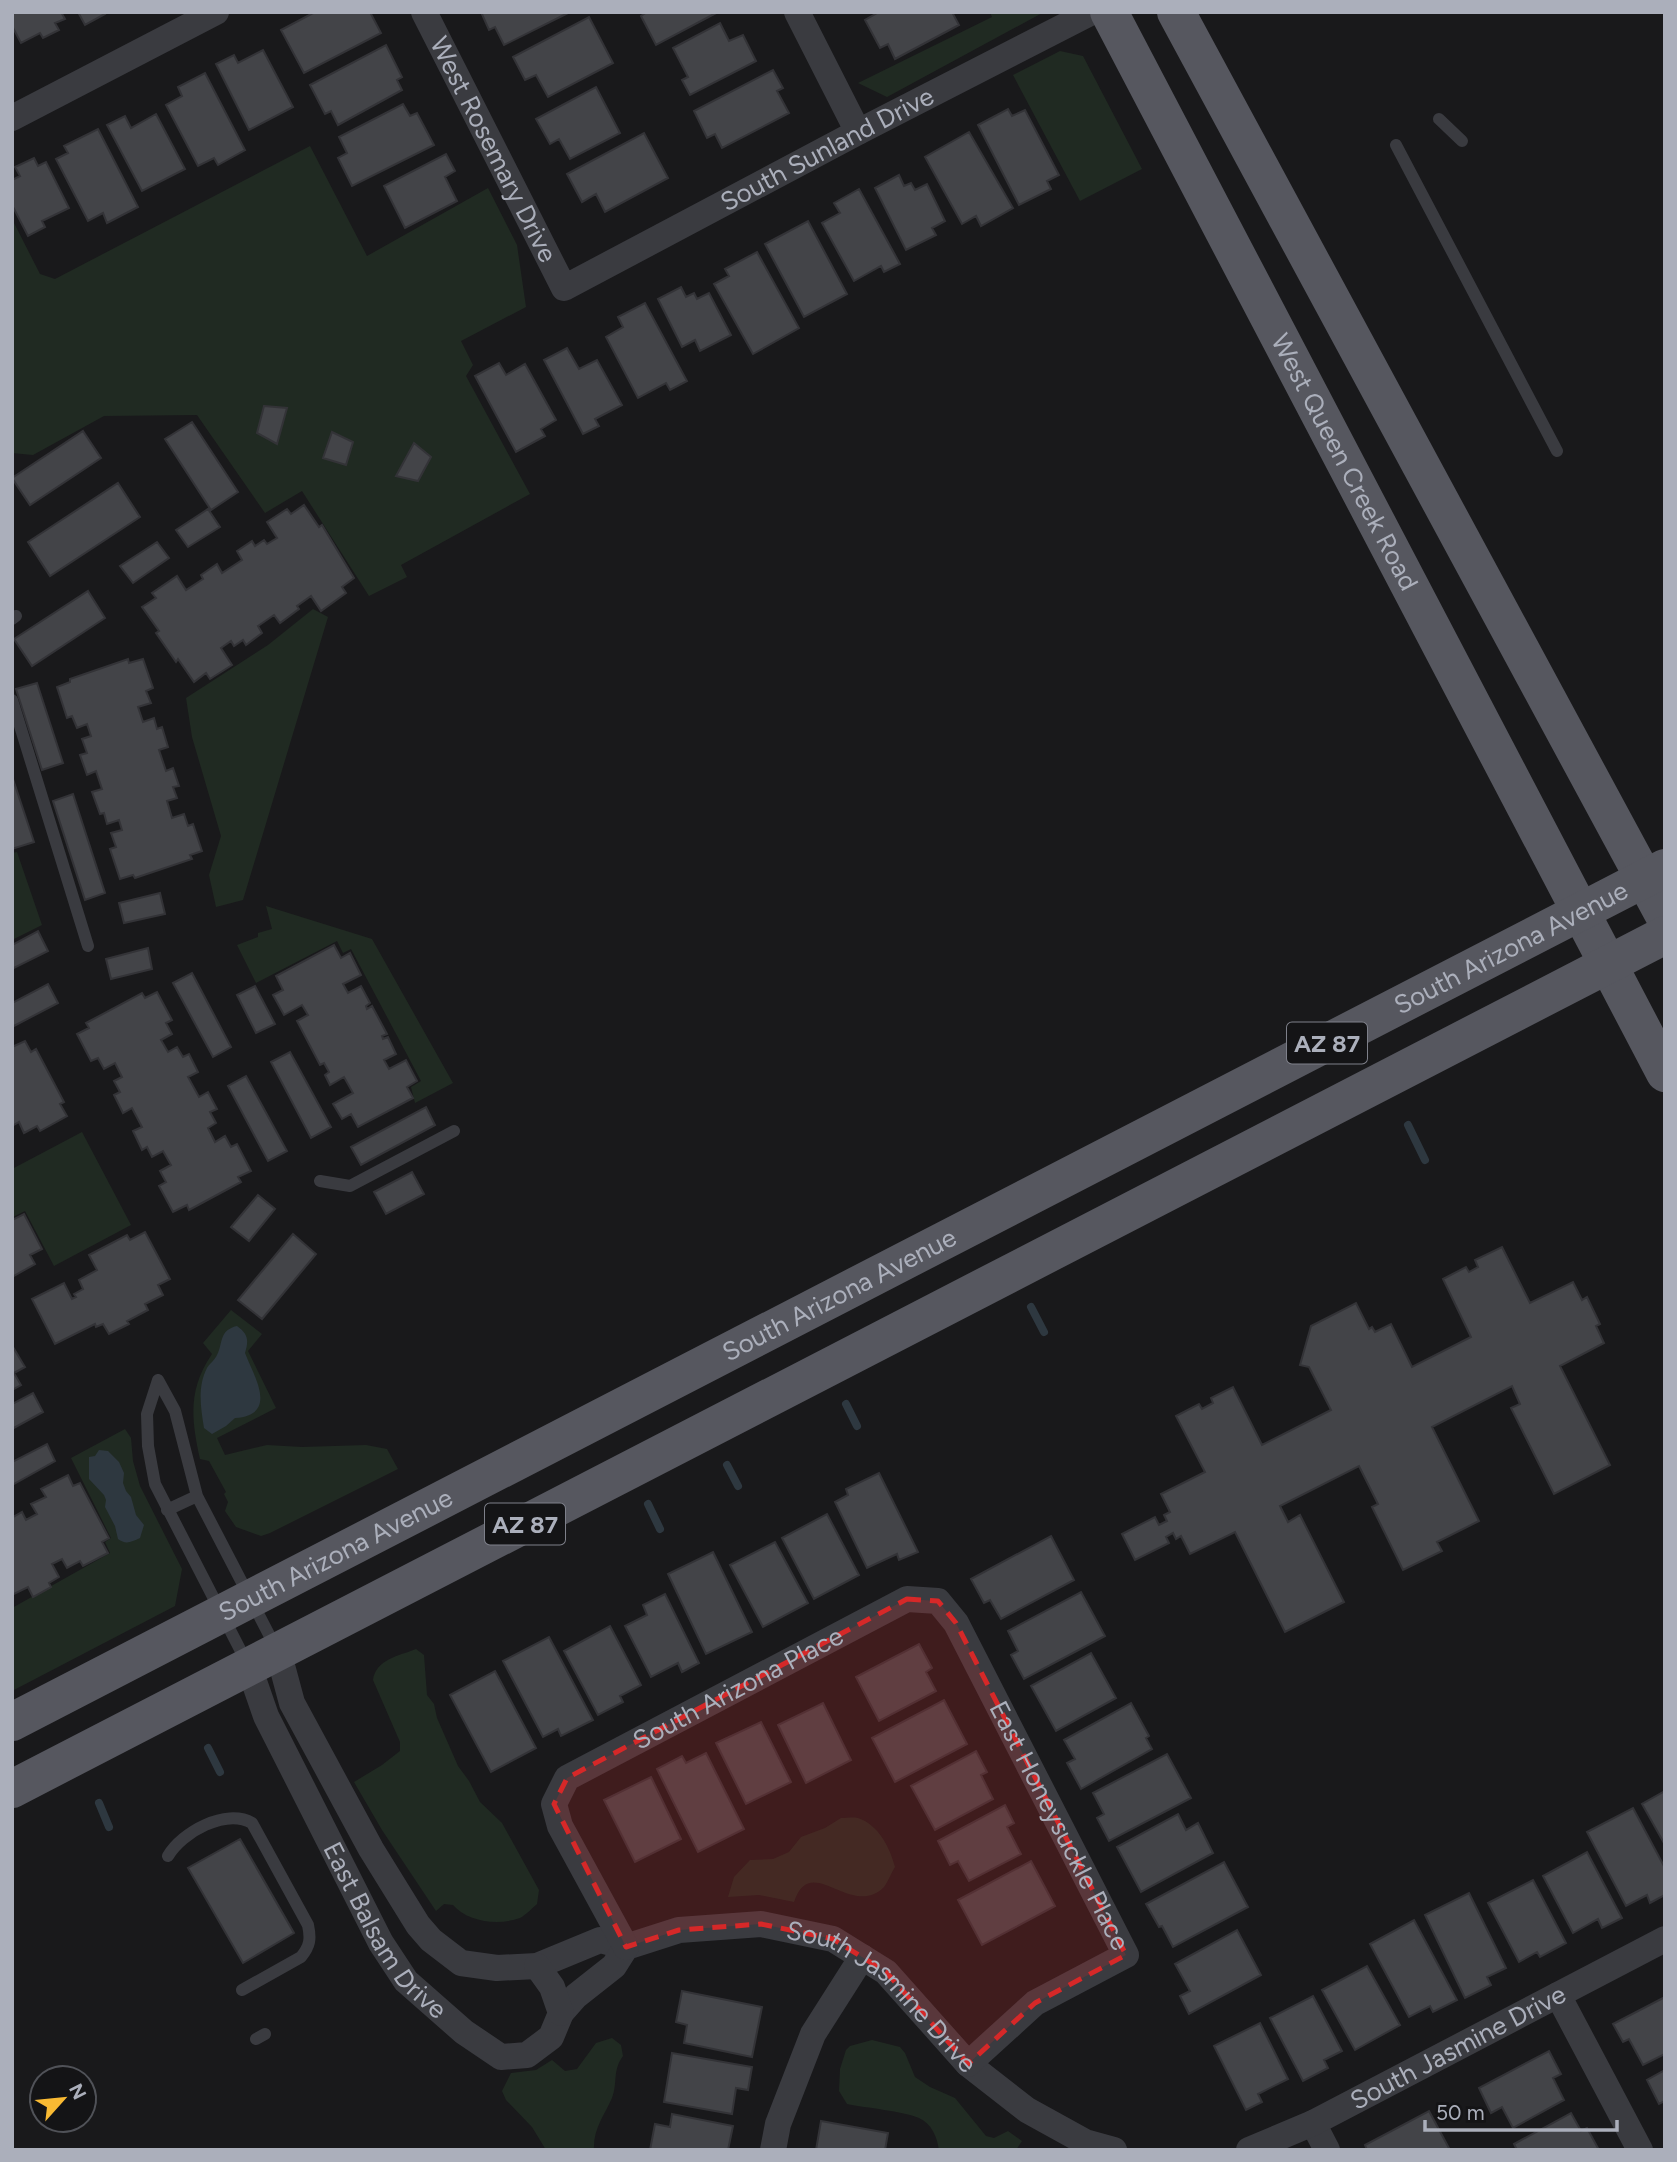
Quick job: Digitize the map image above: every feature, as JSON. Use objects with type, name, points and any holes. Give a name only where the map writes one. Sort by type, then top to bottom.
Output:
[{"type":"main road","name":"West Queen Creek Road","points":[[1110,12],[1665,1073]]},
{"type":"main road","points":[[1176,12],[1655,873],[1665,917]]},
{"type":"main road","name":"South Arizona Avenue","points":[[12,1722],[1655,873]]},
{"type":"main road","name":"AZ 87","points":[[12,1789],[1665,935]]},
{"type":"main road","points":[[925,1251],[951,1304]]},
{"type":"street","points":[[12,118],[216,12]]},
{"type":"street","name":"West Rosemary Drive","points":[[424,12],[564,288]]},
{"type":"street","points":[[797,12],[858,132]]},
{"type":"street","name":"South Sunland Drive","points":[[564,288],[1092,12]]},
{"type":"street","name":"South Arizona Place","points":[[626,1947],[561,1826],[554,1804],[567,1778],[907,1599],[938,1601]]},
{"type":"street","name":"East Honeysuckle Place","points":[[938,1601],[956,1623],[1126,1955],[1035,2003],[968,2064]]},
{"type":"street","name":"East Balsam Drive","points":[[263,1659],[292,1703],[372,1849],[425,1933],[461,1963],[497,1968],[537,1966],[572,1953]]},
{"type":"street","name":"East Balsam Drive","points":[[263,1659],[266,1716],[381,1943],[406,1981],[464,2032],[501,2057],[527,2055],[551,2037],[561,2013],[590,1983],[614,1966],[626,1947]]},
{"type":"street","name":"South Jasmine Drive","points":[[572,1953],[600,1940],[626,1947],[679,1930],[761,1924],[833,1939],[886,1972],[968,2064],[1027,2110],[1101,2148]]},
{"type":"street","name":"South Jasmine Drive","points":[[1249,2150],[1313,2123],[1665,1939]]},
{"type":"street","points":[[773,2150],[778,2124],[813,2034],[862,1957]]},
{"type":"street","points":[[537,1966],[552,1987],[561,2013]]},
{"type":"street","points":[[1558,1995],[1640,2150]]},
{"type":"street","points":[[1313,2123],[1327,2150]]},
{"type":"lane","points":[[1439,119],[1462,141]]},
{"type":"lane","points":[[1396,145],[1557,451]]},
{"type":"lane","points":[[12,700],[88,946]]},
{"type":"lane","points":[[320,1181],[350,1186],[454,1131]]},
{"type":"lane","points":[[263,1659],[236,1607],[167,1510],[155,1484],[148,1446],[147,1414],[158,1380],[175,1411],[197,1496],[236,1607],[263,1659]]},
{"type":"lane","points":[[167,1510],[197,1496]]},
{"type":"lane","points":[[168,1856],[175,1844],[191,1834],[217,1821],[231,1818],[244,1818],[252,1823],[264,1844],[308,1925],[311,1939],[308,1949],[301,1957],[242,1990]]},
{"type":"highlighted area","points":[[907,1599],[938,1601],[956,1623],[1126,1955],[1035,2003],[968,2064],[886,1972],[833,1939],[761,1924],[679,1930],[626,1947],[554,1804],[567,1778]]},
{"type":"shaded area","points":[[990,12],[1044,12],[887,97],[858,83],[992,17]]},
{"type":"shaded area","points":[[1060,51],[1083,56],[1142,169],[1080,201],[1013,75]]},
{"type":"shaded area","points":[[310,146],[367,256],[488,188],[517,245],[526,307],[461,341],[473,365],[466,376],[530,494],[401,565],[407,577],[369,596],[302,491],[265,513],[197,415],[104,416],[33,455],[12,453],[12,219],[40,274],[55,279]]},
{"type":"shaded area","points":[[313,609],[328,617],[243,900],[216,907],[209,875],[221,836],[192,737],[186,698],[268,645]]},
{"type":"shaded area","points":[[17,852],[42,925],[12,940],[12,853]]},
{"type":"shaded area","points":[[266,906],[372,939],[453,1083],[415,1103],[411,1087],[421,1081],[351,949],[343,953],[337,941],[256,983],[237,945],[258,937],[258,933],[272,929]]},
{"type":"shaded area","points":[[82,1132],[131,1225],[54,1266],[25,1211],[12,1216],[12,1169]]},
{"type":"shaded area","points":[[231,1310],[262,1334],[248,1351],[276,1408],[217,1438],[225,1455],[267,1445],[366,1445],[387,1449],[398,1469],[270,1533],[261,1536],[236,1527],[225,1511],[228,1502],[224,1494],[226,1492],[209,1461],[200,1459],[194,1417],[195,1392],[212,1354],[203,1343]]},
{"type":"shaded area","points":[[237,1326],[247,1338],[245,1353],[257,1382],[260,1402],[257,1410],[235,1418],[212,1434],[204,1428],[202,1383],[207,1368],[217,1355],[224,1334]]},
{"type":"shaded area","points":[[125,1429],[131,1438],[133,1461],[140,1486],[182,1569],[175,1606],[12,1691],[12,1608],[110,1553],[105,1542],[111,1538],[71,1458]]},
{"type":"shaded area","points":[[99,1450],[108,1451],[119,1462],[124,1473],[126,1491],[131,1497],[136,1515],[144,1525],[140,1538],[134,1541],[118,1539],[115,1526],[105,1507],[104,1495],[89,1479],[89,1457],[95,1456]]},
{"type":"shaded area","points":[[416,1649],[424,1655],[427,1695],[434,1704],[437,1718],[458,1766],[480,1802],[502,1823],[539,1890],[537,1904],[520,1918],[502,1922],[484,1921],[459,1911],[453,1905],[444,1904],[436,1911],[382,1830],[354,1782],[400,1751],[400,1742],[373,1680],[383,1663]]},
{"type":"shaded area","points":[[841,1818],[865,1821],[883,1838],[895,1867],[884,1887],[871,1895],[858,1896],[811,1883],[801,1888],[794,1902],[759,1895],[728,1897],[734,1877],[750,1860],[773,1859],[789,1852],[801,1837],[825,1828]]},
{"type":"shaded area","points":[[612,2038],[621,2045],[623,2056],[617,2067],[612,2098],[597,2129],[594,2150],[546,2150],[532,2127],[506,2100],[502,2091],[511,2073],[536,2070],[552,2060],[565,2071],[577,2069],[596,2043]]},
{"type":"shaded area","points":[[872,2040],[900,2047],[915,2077],[955,2098],[986,2136],[994,2138],[1008,2131],[1022,2141],[1016,2150],[939,2150],[933,2131],[919,2118],[847,2104],[839,2091],[840,2069],[846,2050],[850,2046]]},
{"type":"building","points":[[12,12],[61,12],[65,19],[55,23],[59,30],[43,38],[40,33],[21,43],[12,26]]},
{"type":"building","points":[[78,12],[104,12],[105,14],[85,25]]},
{"type":"building","points":[[315,12],[370,12],[381,33],[304,73],[281,30]]},
{"type":"building","points":[[481,12],[570,12],[504,45],[495,27],[489,30]]},
{"type":"building","points":[[647,12],[718,12],[656,45],[641,16]]},
{"type":"building","points":[[879,12],[952,12],[959,25],[895,59],[888,44],[880,48],[865,20]]},
{"type":"building","points":[[589,17],[613,63],[548,97],[536,75],[525,80],[513,57]]},
{"type":"building","points":[[720,23],[729,41],[743,35],[756,61],[690,95],[682,80],[688,77],[673,48]]},
{"type":"building","points":[[386,45],[402,77],[397,80],[402,90],[338,125],[331,111],[325,114],[310,85]]},
{"type":"building","points":[[263,50],[293,107],[249,130],[216,64],[234,55],[238,63]]},
{"type":"building","points":[[773,70],[783,88],[777,91],[789,113],[722,148],[715,134],[707,138],[694,111]]},
{"type":"building","points":[[205,73],[245,150],[218,165],[214,158],[198,166],[166,105],[182,96],[178,87]]},
{"type":"building","points":[[596,87],[620,133],[570,159],[559,139],[550,144],[536,119]]},
{"type":"building","points":[[403,104],[410,116],[417,113],[434,145],[352,186],[338,158],[347,153],[339,137]]},
{"type":"building","points":[[1008,109],[1012,116],[1025,110],[1059,175],[1047,181],[1051,189],[1019,205],[978,125]]},
{"type":"building","points":[[156,114],[185,169],[142,191],[107,125],[125,116],[131,128]]},
{"type":"building","points":[[98,129],[138,207],[107,223],[103,213],[88,221],[56,159],[68,153],[64,146]]},
{"type":"building","points":[[969,132],[1013,208],[981,226],[976,216],[962,224],[925,157]]},
{"type":"building","points":[[644,133],[668,178],[605,212],[596,194],[582,202],[567,174]]},
{"type":"building","points":[[446,154],[455,171],[445,177],[457,201],[405,228],[384,186]]},
{"type":"building","points":[[34,158],[38,166],[46,162],[69,208],[42,221],[45,227],[28,236],[12,205],[12,180],[20,176],[15,167]]},
{"type":"building","points":[[899,175],[904,186],[911,183],[915,190],[927,184],[945,221],[932,228],[936,235],[906,250],[875,188]]},
{"type":"building","points":[[859,189],[900,264],[884,272],[881,266],[854,281],[822,223],[840,213],[834,203]]},
{"type":"building","points":[[808,221],[847,294],[804,317],[765,244]]},
{"type":"building","points":[[757,252],[799,328],[753,354],[714,284],[729,276],[725,269]]},
{"type":"building","points":[[681,287],[686,297],[694,293],[697,299],[709,293],[731,335],[700,351],[695,340],[682,347],[658,299]]},
{"type":"building","points":[[645,303],[687,381],[670,390],[666,383],[638,398],[606,337],[623,327],[618,317]]},
{"type":"building","points":[[567,348],[579,369],[597,360],[622,405],[595,419],[599,426],[583,434],[544,360]]},
{"type":"building","points":[[499,363],[506,375],[525,364],[556,420],[541,429],[545,436],[516,452],[475,376]]},
{"type":"building","points":[[264,406],[287,408],[277,444],[257,433]]},
{"type":"building","points":[[192,422],[238,492],[211,510],[165,439]]},
{"type":"building","points":[[83,431],[101,458],[30,505],[12,478]]},
{"type":"building","points":[[332,432],[353,442],[346,465],[323,458]]},
{"type":"building","points":[[414,443],[431,457],[418,481],[396,476]]},
{"type":"building","points":[[118,483],[140,517],[50,576],[28,542]]},
{"type":"building","points":[[304,505],[319,527],[322,525],[354,578],[342,587],[346,593],[321,611],[311,596],[280,623],[274,615],[258,626],[262,633],[246,645],[243,640],[234,646],[231,641],[221,648],[232,665],[210,679],[206,673],[194,682],[178,659],[176,662],[142,607],[156,598],[152,593],[177,576],[186,590],[203,579],[201,575],[217,564],[222,573],[242,560],[237,551],[252,541],[255,546],[264,540],[267,544],[277,538],[267,522],[287,509],[291,514]]},
{"type":"building","points":[[208,509],[220,527],[188,547],[176,530]]},
{"type":"building","points":[[157,542],[169,558],[133,583],[120,566]]},
{"type":"building","points":[[88,591],[105,618],[32,666],[14,639]]},
{"type":"building","points":[[128,659],[129,663],[143,659],[153,688],[146,691],[151,703],[138,707],[143,722],[154,718],[157,729],[162,727],[168,747],[159,750],[166,771],[173,768],[179,786],[173,787],[177,798],[167,801],[172,818],[184,814],[188,826],[193,824],[202,851],[190,855],[192,859],[135,878],[133,875],[120,879],[110,849],[116,847],[111,833],[122,830],[119,820],[107,824],[104,813],[100,814],[92,792],[102,789],[96,771],[87,775],[80,755],[87,753],[82,739],[91,736],[87,724],[77,728],[72,716],[67,718],[57,687],[70,682],[70,679]]},
{"type":"building","points":[[37,683],[63,763],[42,770],[16,689]]},
{"type":"building","points":[[12,776],[34,842],[12,849]]},
{"type":"building","points":[[73,794],[105,893],[85,900],[53,801]]},
{"type":"building","points":[[160,893],[165,914],[124,923],[119,903]]},
{"type":"building","points":[[38,931],[48,951],[12,969],[12,945]]},
{"type":"building","points":[[334,945],[341,958],[350,953],[361,975],[343,984],[348,993],[361,986],[370,1003],[366,1006],[367,1009],[372,1006],[387,1034],[382,1036],[383,1039],[388,1037],[396,1054],[384,1060],[389,1069],[406,1060],[417,1081],[407,1087],[413,1098],[358,1127],[351,1114],[342,1119],[333,1104],[353,1093],[344,1077],[330,1085],[325,1075],[329,1072],[324,1063],[320,1065],[297,1021],[308,1015],[302,1005],[284,1015],[273,995],[283,990],[276,976]]},
{"type":"building","points":[[148,948],[152,969],[111,979],[106,959]]},
{"type":"building","points":[[192,973],[231,1047],[213,1057],[173,983]]},
{"type":"building","points":[[48,984],[58,1003],[12,1027],[12,1003]]},
{"type":"building","points":[[255,986],[275,1024],[256,1033],[237,995]]},
{"type":"building","points":[[157,992],[172,1020],[166,1023],[172,1034],[161,1040],[168,1052],[177,1047],[183,1057],[189,1054],[198,1072],[188,1077],[199,1097],[208,1092],[217,1109],[210,1112],[216,1123],[208,1128],[215,1142],[225,1136],[231,1147],[237,1144],[251,1171],[238,1177],[241,1182],[189,1210],[187,1205],[173,1212],[159,1186],[166,1182],[160,1171],[171,1165],[163,1151],[152,1157],[147,1147],[142,1150],[133,1131],[142,1127],[132,1108],[123,1113],[114,1095],[120,1092],[114,1081],[122,1077],[115,1063],[104,1069],[98,1058],[91,1061],[77,1034],[89,1028],[86,1023],[142,993],[145,998]]},
{"type":"building","points":[[25,1041],[31,1052],[36,1049],[64,1102],[60,1104],[67,1116],[40,1131],[37,1126],[24,1133],[19,1122],[12,1126],[12,1047]]},
{"type":"building","points":[[290,1052],[331,1127],[311,1138],[271,1062]]},
{"type":"building","points":[[246,1076],[287,1151],[268,1161],[228,1086]]},
{"type":"building","points":[[426,1107],[435,1125],[361,1165],[351,1147]]},
{"type":"building","points":[[412,1172],[424,1194],[386,1214],[374,1192]]},
{"type":"building","points":[[258,1195],[275,1209],[249,1241],[231,1227]]},
{"type":"building","points":[[24,1214],[42,1249],[30,1255],[35,1264],[12,1277],[12,1220]]},
{"type":"building","points":[[145,1232],[170,1279],[158,1285],[163,1295],[145,1304],[148,1310],[127,1321],[129,1324],[109,1334],[103,1324],[96,1327],[95,1324],[55,1344],[32,1299],[64,1283],[72,1299],[76,1297],[74,1294],[83,1289],[79,1280],[97,1270],[89,1255],[127,1235],[130,1240]]},
{"type":"building","points":[[293,1234],[316,1254],[262,1319],[238,1300]]},
{"type":"building","points":[[1502,1247],[1530,1303],[1573,1282],[1582,1300],[1587,1297],[1600,1324],[1596,1326],[1604,1343],[1560,1366],[1610,1465],[1554,1494],[1511,1408],[1520,1404],[1512,1386],[1432,1427],[1479,1521],[1437,1542],[1442,1551],[1403,1570],[1372,1507],[1378,1504],[1359,1466],[1280,1506],[1288,1522],[1300,1515],[1344,1602],[1285,1632],[1235,1532],[1190,1554],[1181,1536],[1176,1539],[1173,1533],[1166,1537],[1169,1543],[1135,1560],[1122,1534],[1155,1517],[1159,1525],[1167,1521],[1164,1515],[1170,1512],[1161,1494],[1205,1472],[1176,1416],[1199,1404],[1202,1409],[1213,1403],[1211,1398],[1233,1387],[1262,1445],[1331,1410],[1309,1367],[1300,1365],[1311,1326],[1356,1303],[1369,1329],[1372,1327],[1375,1332],[1391,1324],[1412,1367],[1471,1337],[1443,1279],[1466,1267],[1469,1272],[1478,1267],[1475,1260]]},
{"type":"building","points":[[13,1347],[25,1367],[14,1373],[21,1385],[12,1390]]},
{"type":"building","points":[[33,1393],[43,1412],[12,1429],[12,1404]]},
{"type":"building","points":[[47,1444],[55,1461],[12,1485],[12,1462]]},
{"type":"building","points":[[879,1473],[918,1552],[899,1560],[897,1554],[867,1568],[835,1502],[848,1495],[846,1489]]},
{"type":"building","points":[[68,1475],[73,1486],[80,1483],[109,1538],[102,1542],[108,1553],[83,1566],[80,1561],[67,1568],[62,1559],[52,1564],[59,1577],[49,1583],[51,1587],[33,1597],[28,1587],[12,1595],[12,1515],[13,1517],[22,1512],[26,1520],[37,1514],[31,1504],[46,1497],[41,1489]]},
{"type":"building","points":[[827,1514],[859,1575],[814,1599],[782,1538]]},
{"type":"building","points":[[1051,1536],[1074,1580],[1001,1619],[990,1600],[984,1603],[971,1579]]},
{"type":"building","points":[[775,1542],[808,1603],[763,1627],[730,1565]]},
{"type":"building","points":[[713,1552],[752,1632],[706,1654],[668,1574]]},
{"type":"building","points":[[1081,1592],[1105,1636],[1024,1679],[1011,1655],[1018,1651],[1008,1631]]},
{"type":"building","points":[[665,1594],[699,1663],[682,1672],[678,1663],[651,1677],[625,1626],[647,1615],[643,1605]]},
{"type":"building","points":[[610,1626],[641,1685],[620,1696],[623,1702],[598,1715],[564,1651]]},
{"type":"building","points":[[549,1637],[593,1720],[561,1736],[558,1729],[543,1737],[503,1661]]},
{"type":"building","points":[[919,1644],[932,1668],[926,1672],[936,1691],[879,1721],[856,1677]]},
{"type":"building","points":[[1091,1653],[1116,1698],[1056,1731],[1031,1686]]},
{"type":"building","points":[[495,1671],[536,1748],[491,1772],[450,1695]]},
{"type":"building","points":[[944,1700],[967,1744],[895,1782],[872,1738]]},
{"type":"building","points":[[823,1703],[851,1760],[806,1783],[778,1725]]},
{"type":"building","points":[[1131,1703],[1149,1736],[1146,1738],[1152,1749],[1081,1789],[1067,1763],[1075,1759],[1064,1740]]},
{"type":"building","points":[[761,1722],[791,1782],[746,1804],[716,1743]]},
{"type":"building","points":[[976,1751],[987,1772],[981,1775],[993,1799],[935,1830],[911,1786]]},
{"type":"building","points":[[706,1753],[744,1829],[698,1852],[657,1769],[682,1756],[686,1763]]},
{"type":"building","points":[[1167,1754],[1191,1798],[1109,1841],[1097,1818],[1104,1814],[1093,1793]]},
{"type":"building","points":[[651,1777],[681,1839],[635,1862],[604,1800]]},
{"type":"building","points":[[1665,1791],[1665,1845],[1642,1804]]},
{"type":"building","points":[[1005,1805],[1014,1823],[1007,1827],[1021,1854],[969,1881],[958,1861],[950,1865],[938,1841]]},
{"type":"building","points":[[1633,1808],[1665,1868],[1665,1895],[1650,1903],[1647,1895],[1626,1906],[1587,1832]]},
{"type":"building","points":[[1178,1814],[1186,1830],[1198,1823],[1213,1853],[1141,1892],[1117,1847]]},
{"type":"building","points":[[240,1839],[294,1933],[243,1963],[188,1868]]},
{"type":"building","points":[[1587,1852],[1622,1918],[1602,1928],[1598,1919],[1573,1933],[1543,1876]]},
{"type":"building","points":[[1031,1861],[1055,1906],[982,1945],[958,1900]]},
{"type":"building","points":[[1224,1862],[1248,1907],[1173,1947],[1146,1904]]},
{"type":"building","points":[[1533,1880],[1566,1943],[1540,1957],[1537,1952],[1519,1962],[1488,1903]]},
{"type":"building","points":[[1469,1893],[1506,1968],[1487,1977],[1491,1985],[1465,1998],[1425,1915]]},
{"type":"building","points":[[1414,1920],[1457,2000],[1433,2012],[1430,2006],[1409,2017],[1370,1944]]},
{"type":"building","points":[[1237,1930],[1261,1975],[1189,2014],[1180,1996],[1190,1991],[1175,1964]]},
{"type":"building","points":[[1367,1966],[1400,2025],[1355,2050],[1322,1990]]},
{"type":"building","points":[[682,1991],[762,2007],[752,2057],[684,2043],[687,2025],[676,2022]]},
{"type":"building","points":[[1313,1996],[1342,2051],[1324,2060],[1328,2068],[1303,2081],[1270,2018]]},
{"type":"building","points":[[1665,1997],[1665,2054],[1643,2065],[1629,2039],[1623,2042],[1613,2024]]},
{"type":"building","points":[[1260,2023],[1288,2079],[1258,2094],[1262,2102],[1246,2110],[1214,2046]]},
{"type":"building","points":[[1549,2051],[1561,2074],[1553,2078],[1564,2100],[1513,2128],[1502,2107],[1491,2113],[1479,2088]]},
{"type":"building","points":[[672,2053],[752,2067],[748,2090],[736,2088],[732,2114],[664,2102]]},
{"type":"building","points":[[1665,2070],[1665,2101],[1659,2104],[1647,2080]]},
{"type":"building","points":[[1429,2111],[1450,2150],[1367,2150],[1365,2145]]},
{"type":"building","points":[[1571,2113],[1581,2131],[1587,2128],[1599,2150],[1517,2150],[1514,2144]]},
{"type":"building","points":[[672,2114],[733,2126],[728,2150],[650,2150],[655,2124],[670,2127]]},
{"type":"building","points":[[821,2121],[888,2133],[885,2150],[816,2150]]},
{"type":"waterway","points":[[1408,1125],[1425,1160]]},
{"type":"waterway","points":[[1031,1307],[1044,1332]]},
{"type":"waterway","points":[[846,1404],[857,1426]]},
{"type":"waterway","points":[[727,1465],[738,1486]]},
{"type":"waterway","points":[[648,1504],[660,1529]]},
{"type":"waterway","points":[[208,1748],[220,1772]]},
{"type":"waterway","points":[[99,1803],[109,1827]]}]
